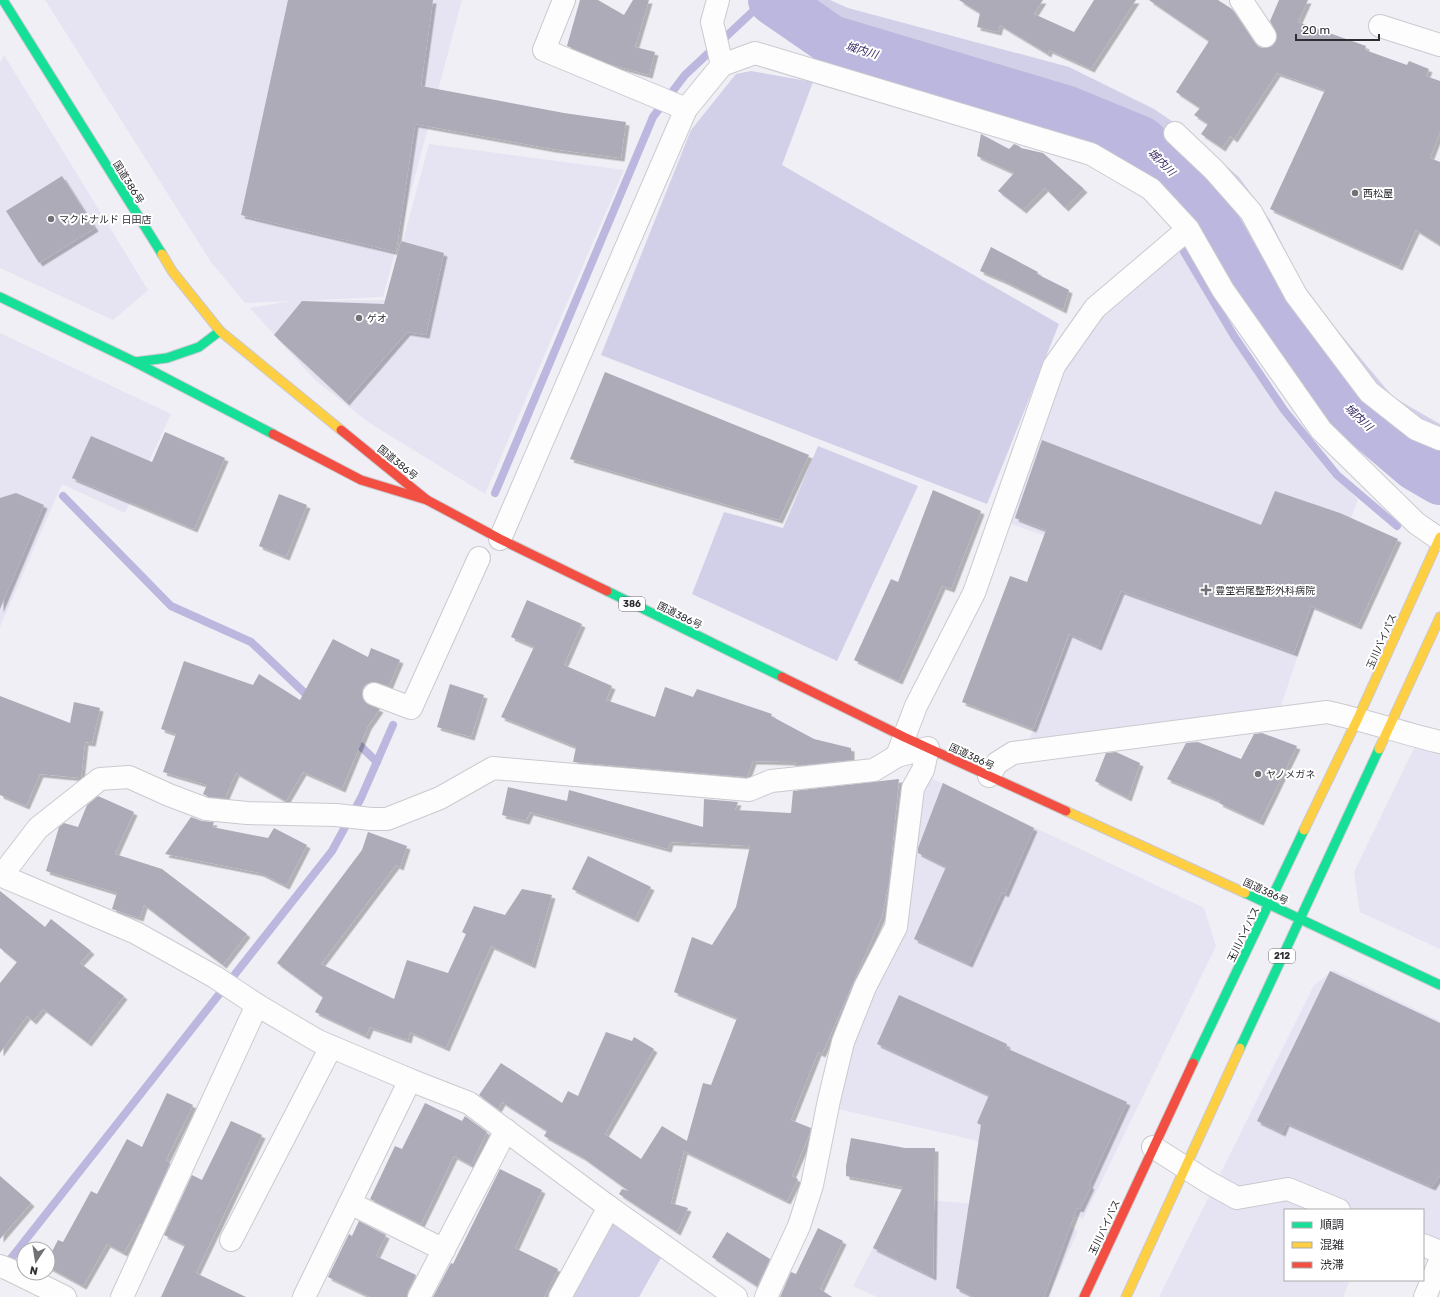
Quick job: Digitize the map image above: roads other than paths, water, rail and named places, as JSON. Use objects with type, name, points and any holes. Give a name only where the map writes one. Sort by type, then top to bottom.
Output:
[{"type":"main road","name":"国道386号","points":[[3,0],[172,271],[220,330],[427,500],[900,746]]},
{"type":"main road","points":[[0,297],[136,362],[361,480],[427,500]]},
{"type":"main road","points":[[136,362],[167,358],[199,347],[220,330]]},
{"type":"main road","name":"玉川バイパス","points":[[1084,1297],[1153,1147],[1270,905],[1358,718],[1439,538]]},
{"type":"main road","name":"212","points":[[1126,1297],[1299,919],[1440,617]]},
{"type":"main road","name":"国道386号","points":[[928,748],[1440,985]]},
{"type":"street","points":[[564,0],[544,50],[680,107]]},
{"type":"street","points":[[718,0],[712,22],[722,65]]},
{"type":"street","points":[[1241,0],[1265,36]]},
{"type":"street","points":[[1380,26],[1440,45]]},
{"type":"street","points":[[500,539],[680,107],[722,65],[755,53],[1091,154],[1151,190],[1188,229],[1223,290],[1321,430],[1416,522],[1439,538]]},
{"type":"street","points":[[1175,133],[1214,170],[1251,212],[1296,296],[1369,392],[1416,429],[1440,439]]},
{"type":"street","points":[[736,1297],[609,1207],[469,1103],[318,1041],[248,999],[215,977],[136,933],[1,875],[38,828],[100,779],[129,777],[169,795],[206,809],[247,813],[336,815],[368,819],[387,819],[434,800],[493,768],[749,790],[771,781],[874,770],[900,746],[916,706],[974,593],[1054,366],[1095,308],[1188,229]]},
{"type":"street","points":[[374,694],[411,708],[479,558]]},
{"type":"street","points":[[989,776],[997,764],[1013,753],[1327,712],[1358,718],[1440,742]]},
{"type":"street","points":[[766,1297],[799,1226],[812,1185],[829,1100],[843,1042],[865,987],[896,926],[913,788],[922,770],[928,748],[900,746]]},
{"type":"street","points":[[122,1297],[248,999]]},
{"type":"street","points":[[231,1240],[331,1046]]},
{"type":"street","points":[[304,1297],[410,1080]]},
{"type":"street","points":[[419,1297],[506,1130]]},
{"type":"street","points":[[1153,1147],[1237,1198],[1288,1189],[1337,1209]]},
{"type":"street","points":[[350,1203],[444,1250]]},
{"type":"street","points":[[560,1297],[609,1207]]},
{"type":"street","points":[[1424,1245],[1440,1252]]},
{"type":"street","points":[[1425,1297],[1440,1261]]},
{"type":"street","points":[[4,1268],[65,1297]]},
{"type":"waterway","points":[[495,493],[653,117],[685,75],[765,0]]},
{"type":"waterway","name":"城内川","points":[[773,0],[831,40],[1068,111],[1141,141],[1202,202],[1270,322],[1355,414],[1416,466],[1440,480]]},
{"type":"waterway","points":[[1184,252],[1234,336],[1284,410],[1337,475],[1397,526]]},
{"type":"waterway","points":[[63,496],[171,606],[251,642],[311,699]]},
{"type":"waterway","points":[[5,1266],[332,851],[361,798],[393,725]]},
{"type":"waterway","points":[[353,739],[377,762]]},
{"type":"place","name":"西松屋","points":[[1355,193]]},
{"type":"place","name":"マクドナルド 日田店","points":[[51,219]]},
{"type":"place","name":"ゲオ","points":[[359,318]]},
{"type":"place","name":"豊堂岩尾整形外科病院","points":[[1206,590]]},
{"type":"place","name":"ヤノメガネ","points":[[1258,774]]}]
